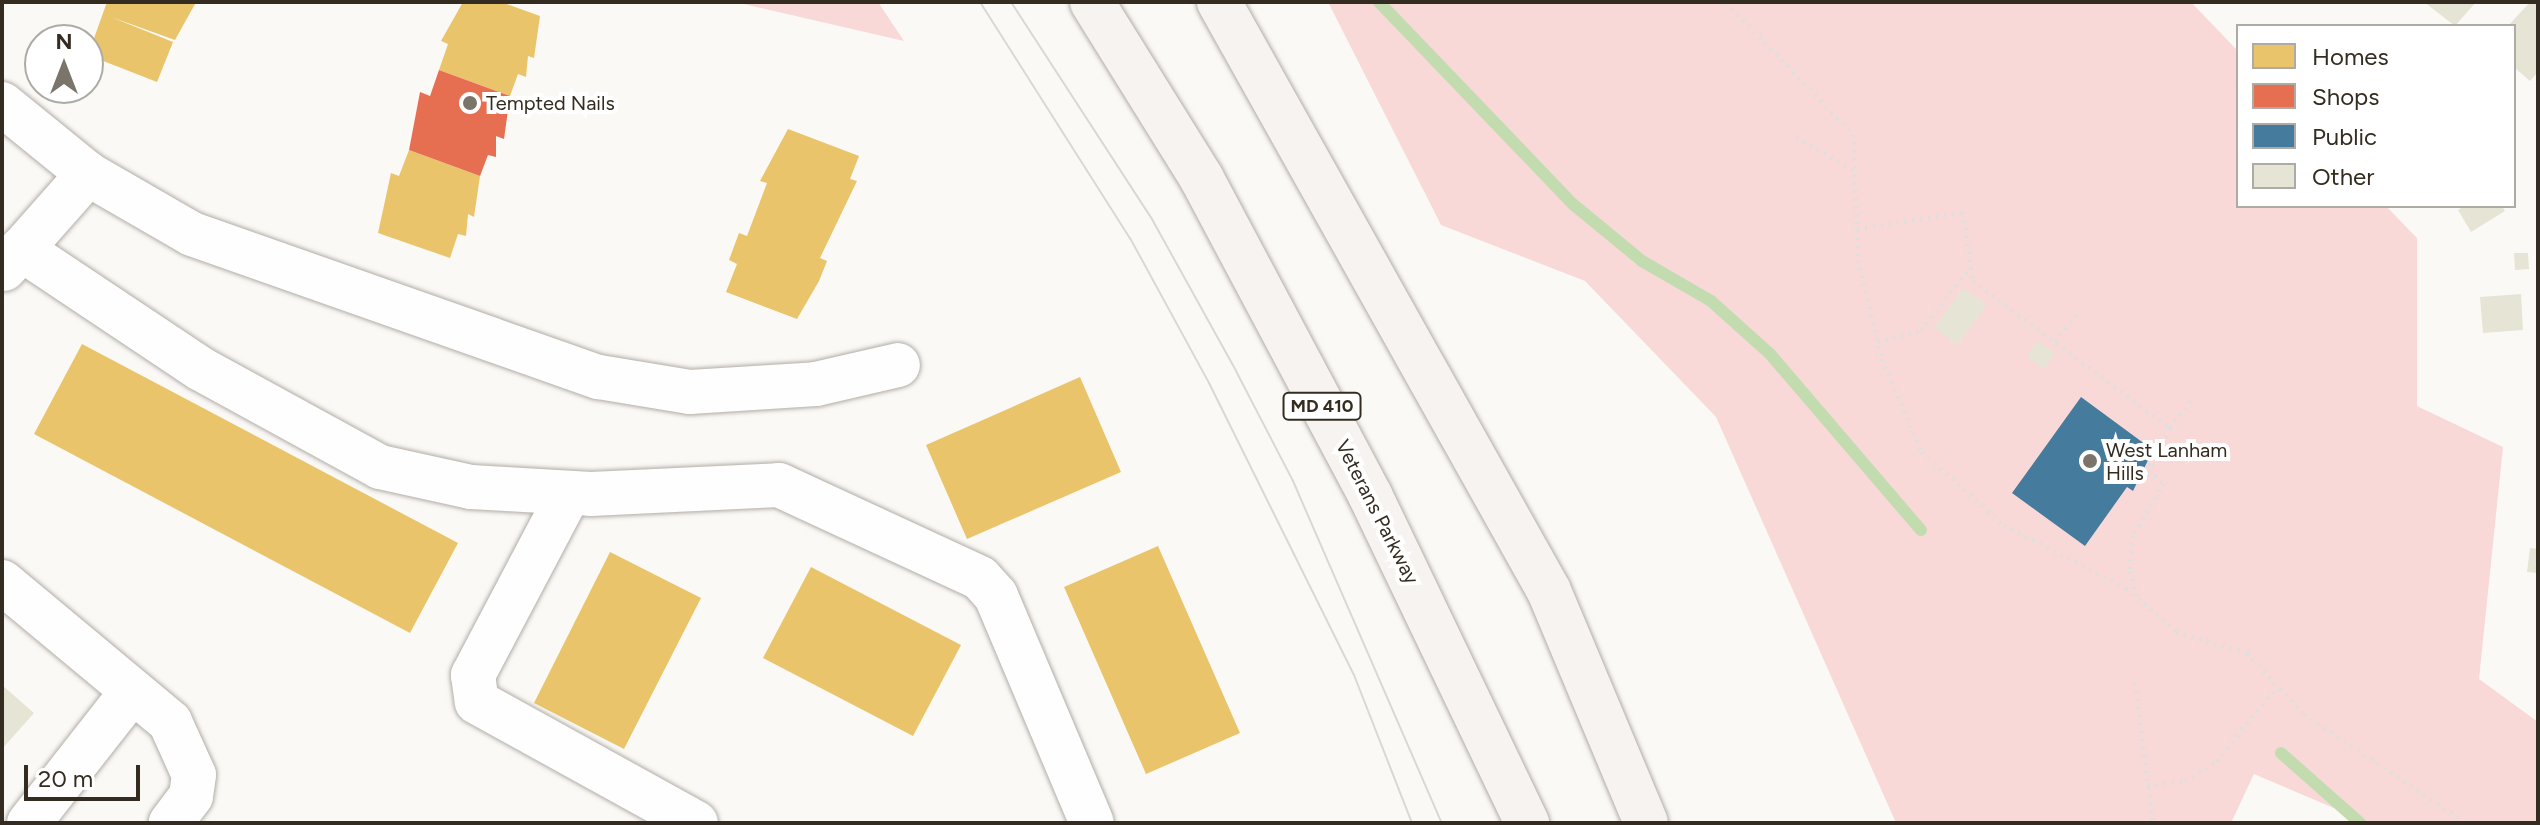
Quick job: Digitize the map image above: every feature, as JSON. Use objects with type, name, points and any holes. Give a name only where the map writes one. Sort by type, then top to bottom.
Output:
[{"type":"main road","name":"Veterans Parkway","points":[[1092,2],[1202,179],[1370,495],[1527,823]]},
{"type":"main road","points":[[1219,2],[1549,591],[1646,823]]},
{"type":"street","points":[[2,104],[88,174],[192,234],[329,288],[641,386],[690,392],[816,384],[898,365]]},
{"type":"street","points":[[88,174],[12,260],[380,467],[471,487],[569,493],[779,485],[980,578],[996,596],[1092,823]]},
{"type":"street","points":[[569,493],[473,675],[477,702],[696,823]]},
{"type":"street","points":[[2,582],[131,693],[170,722],[194,775],[191,796],[171,823]]},
{"type":"street","points":[[29,823],[131,693]]},
{"type":"path","points":[[1726,2],[1853,134],[1857,229],[1878,342],[1922,452],[2004,525],[2140,600],[2176,632],[2247,653],[2304,714],[2467,823]]},
{"type":"path","points":[[1796,137],[1854,170]]},
{"type":"path","points":[[1857,229],[1963,212],[1973,281],[2170,428]]},
{"type":"path","points":[[1878,342],[1921,330],[1971,266]]},
{"type":"path","points":[[2055,341],[2080,310]]},
{"type":"path","points":[[2140,600],[2129,554],[2164,483],[2148,471],[2170,428],[2193,396]]},
{"type":"path","points":[[2135,683],[2153,823]]},
{"type":"path","points":[[2148,785],[2185,781],[2217,761],[2277,686]]},
{"type":"shaded area","points":[[735,2],[878,2],[904,41]]},
{"type":"shaded area","points":[[1328,2],[2191,2],[2236,49],[2236,208],[2388,208],[2417,238],[2417,406],[2503,447],[2479,679],[2538,722],[2538,823],[2369,823],[2254,774],[2231,823],[1896,823],[1716,417],[1585,281],[1441,225]]},
{"type":"building: Homes","points":[[107,2],[195,4],[175,40],[111,17],[173,42],[157,82],[104,61],[104,24],[99,24]]},
{"type":"building: Homes","points":[[463,2],[501,2],[540,16],[534,58],[528,56],[526,77],[518,74],[510,96],[439,70],[448,44],[441,41]]},
{"type":"building: Homes","points":[[788,129],[859,156],[850,179],[857,181],[820,258],[827,261],[797,319],[726,292],[737,264],[729,260],[739,233],[747,236],[767,183],[760,181]]},
{"type":"building: Homes","points":[[409,150],[480,176],[474,217],[468,214],[466,236],[458,234],[450,258],[378,233],[391,173],[399,176]]},
{"type":"building: Homes","points":[[82,344],[458,543],[410,633],[34,434]]},
{"type":"building: Homes","points":[[1080,377],[1121,472],[967,539],[926,445]]},
{"type":"building: Homes","points":[[1158,546],[1240,733],[1146,774],[1064,587]]},
{"type":"building: Homes","points":[[610,552],[701,598],[624,749],[534,703]]},
{"type":"building: Homes","points":[[811,567],[961,645],[913,736],[763,658]]},
{"type":"building: Shops","points":[[439,70],[510,96],[504,139],[496,136],[496,157],[488,155],[480,176],[409,150],[420,92],[430,96]]},
{"type":"building: Public","name":"West Lanham Hills","points":[[2081,397],[2153,450],[2133,491],[2127,487],[2085,546],[2012,493]]},
{"type":"building: Other","points":[[2424,2],[2476,2],[2457,24],[2452,24]]},
{"type":"building: Other","points":[[2530,2],[2538,2],[2538,72],[2530,81],[2516,69],[2516,24],[2510,24]]},
{"type":"building: Other","points":[[2503,208],[2505,211],[2471,232],[2458,210]]},
{"type":"building: Other","points":[[2514,253],[2528,253],[2529,269],[2515,270]]},
{"type":"building: Other","points":[[1963,288],[1987,305],[1957,345],[1934,327]]},
{"type":"building: Other","points":[[2521,294],[2523,330],[2483,333],[2480,297]]},
{"type":"building: Other","points":[[2037,341],[2055,353],[2044,369],[2027,357]]},
{"type":"building: Other","points":[[2530,548],[2538,549],[2538,573],[2527,572]]},
{"type":"building: Other","points":[[2,685],[34,713],[2,749]]},
{"type":"waterway","points":[[1379,2],[1574,205],[1642,261],[1711,301],[1770,354],[1921,530]]},
{"type":"waterway","points":[[2281,753],[2360,823]]},
{"type":"tram line","points":[[980,2],[1130,238],[1209,383],[1354,675],[1412,823]]},
{"type":"tram line","points":[[1011,2],[1153,221],[1236,371],[1293,481],[1442,823]]},
{"type":"place","name":"Tempted Nails","points":[[470,103]]},
{"type":"place","name":"West Lanham Hills","points":[[2090,461]]}]
